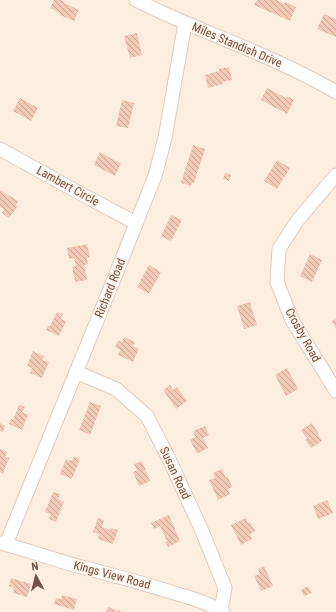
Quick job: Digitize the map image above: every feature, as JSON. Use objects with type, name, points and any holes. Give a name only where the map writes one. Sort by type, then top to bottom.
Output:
[{"type":"street","name":"Miles Standish Drive","points":[[136,0],[185,23],[284,64],[336,92]]},
{"type":"street","name":"Richard Road","points":[[3,544],[76,372],[154,176],[165,138],[185,23]]},
{"type":"street","name":"Lambert Circle","points":[[0,149],[136,223]]},
{"type":"street","name":"Crosby Road","points":[[336,175],[297,221],[279,249],[277,282],[292,320],[336,392]]},
{"type":"street","name":"Susan Road","points":[[76,372],[116,389],[147,416],[196,517],[225,588],[222,611]]},
{"type":"street","name":"Kings View Road","points":[[3,544],[170,591],[222,611]]},
{"type":"building","points":[[54,0],[61,0],[79,10],[74,21],[60,15],[60,13],[50,8]]},
{"type":"building","points":[[257,0],[277,0],[284,4],[285,2],[296,7],[290,21],[254,5]]},
{"type":"building","points":[[324,14],[336,19],[336,37],[317,29]]},
{"type":"building","points":[[137,33],[142,55],[130,58],[124,36]]},
{"type":"building","points":[[229,67],[232,80],[222,82],[223,84],[208,88],[205,75],[219,71],[219,69]]},
{"type":"building","points":[[267,88],[286,98],[287,96],[294,100],[287,114],[261,100]]},
{"type":"building","points":[[20,98],[38,108],[31,121],[13,111]]},
{"type":"building","points":[[122,100],[134,103],[128,128],[116,126]]},
{"type":"building","points":[[193,145],[205,149],[194,183],[192,183],[191,186],[181,183]]},
{"type":"building","points":[[100,152],[121,164],[115,176],[94,165]]},
{"type":"building","points":[[277,160],[290,168],[277,189],[264,181]]},
{"type":"building","points":[[225,173],[231,175],[229,181],[223,179]]},
{"type":"building","points":[[0,190],[18,201],[16,205],[18,206],[9,218],[2,213],[4,209],[0,207]]},
{"type":"building","points":[[171,215],[182,220],[171,241],[161,236]]},
{"type":"building","points":[[87,244],[90,257],[87,258],[88,264],[84,265],[87,280],[75,282],[72,267],[76,266],[74,258],[69,259],[67,248]]},
{"type":"building","points":[[310,254],[322,260],[312,282],[300,276]]},
{"type":"building","points":[[149,265],[161,272],[149,294],[137,287]]},
{"type":"building","points":[[250,302],[257,325],[244,329],[237,306]]},
{"type":"building","points":[[57,312],[63,314],[61,319],[66,321],[59,336],[46,330],[48,326],[50,326]]},
{"type":"building","points":[[336,319],[336,329],[332,321]]},
{"type":"building","points":[[124,337],[135,342],[133,346],[139,349],[133,362],[118,355],[120,350],[115,347],[118,341],[122,342]]},
{"type":"building","points":[[33,351],[44,356],[42,360],[49,362],[42,378],[30,373],[32,368],[27,366]]},
{"type":"building","points":[[287,368],[298,389],[286,396],[275,375]]},
{"type":"building","points":[[170,385],[173,390],[177,387],[187,401],[176,409],[163,390]]},
{"type":"building","points":[[90,402],[101,406],[90,435],[79,430]]},
{"type":"building","points":[[19,405],[25,407],[22,412],[28,415],[22,430],[9,424],[11,419],[13,420]]},
{"type":"building","points":[[0,423],[5,426],[3,432],[0,431]]},
{"type":"building","points":[[312,423],[322,441],[311,448],[305,440],[307,439],[301,430]]},
{"type":"building","points":[[205,426],[209,435],[203,438],[208,448],[197,454],[190,440],[195,437],[193,431]]},
{"type":"building","points":[[0,449],[7,452],[5,457],[9,458],[3,474],[0,472]]},
{"type":"building","points":[[74,456],[80,459],[72,479],[60,474],[66,459],[72,461]]},
{"type":"building","points":[[142,461],[150,481],[139,486],[133,472],[137,470],[134,464]]},
{"type":"building","points":[[222,469],[226,478],[228,477],[232,487],[228,489],[230,494],[218,500],[209,480],[215,478],[213,473]]},
{"type":"building","points":[[53,492],[60,494],[58,499],[64,502],[56,522],[49,519],[51,514],[45,512]]},
{"type":"building","points":[[327,500],[333,513],[318,519],[313,506]]},
{"type":"building","points":[[169,515],[180,541],[168,547],[165,542],[167,541],[160,526],[154,529],[151,523]]},
{"type":"building","points":[[98,518],[104,520],[102,527],[110,530],[110,528],[118,530],[113,544],[98,539],[99,534],[93,532]]},
{"type":"building","points":[[246,518],[248,523],[250,522],[255,531],[250,534],[252,539],[241,545],[231,525]]},
{"type":"building","points":[[264,566],[273,586],[261,591],[254,576],[260,574],[258,569]]},
{"type":"building","points":[[11,578],[31,584],[27,597],[13,593],[14,588],[9,586]]},
{"type":"building","points":[[308,586],[312,593],[304,596],[301,590]]},
{"type":"building","points":[[62,595],[77,599],[74,610],[54,604],[56,598],[61,599]]},
{"type":"building","points":[[108,607],[122,612],[106,612]]}]
